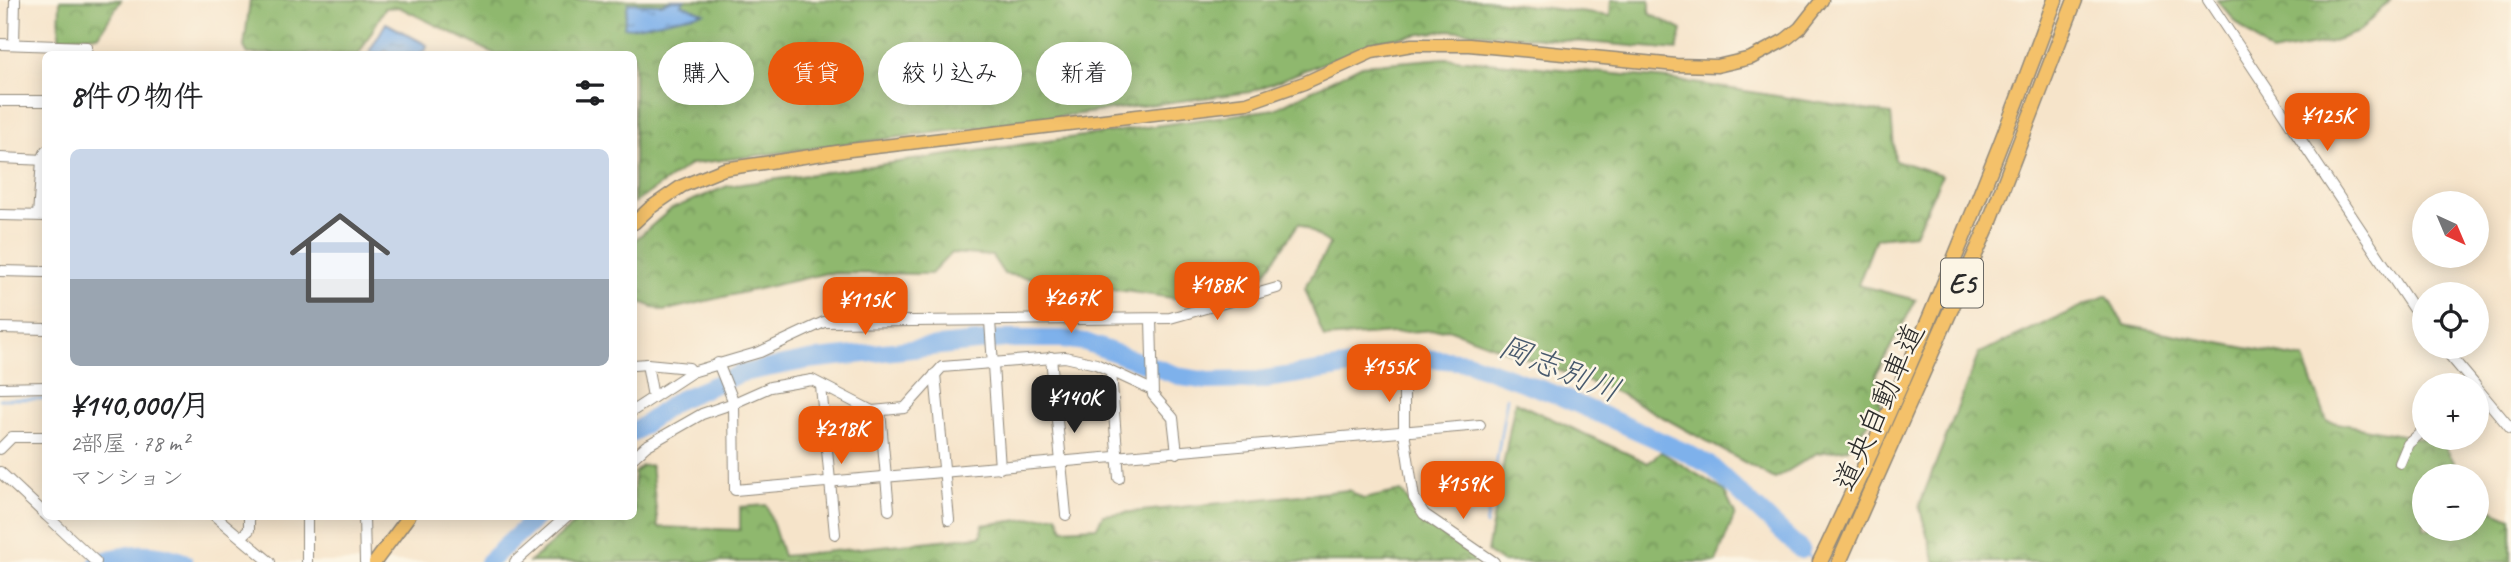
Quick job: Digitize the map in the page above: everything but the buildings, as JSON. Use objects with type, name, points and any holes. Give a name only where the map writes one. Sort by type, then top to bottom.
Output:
[{"type":"highway","name":"道央自動車道","points":[[1820,562],[1916,349],[2055,0]]},
{"type":"highway","name":"道央自動車道","points":[[1839,562],[1989,223],[2075,0]]},
{"type":"main road","points":[[637,220],[682,186],[724,169],[850,150],[1247,103],[1304,83],[1372,52],[1412,45],[1468,45],[1676,65],[1717,66],[1751,58],[1785,40],[1800,28],[1822,0]]},
{"type":"main road","points":[[375,562],[406,520]]},
{"type":"street","points":[[14,44],[15,0]]},
{"type":"street","points":[[2208,0],[2412,308]]},
{"type":"street","points":[[0,44],[87,47],[85,51]]},
{"type":"street","points":[[0,101],[42,101]]},
{"type":"street","points":[[0,158],[42,157]]},
{"type":"street","points":[[0,215],[42,216]]},
{"type":"street","points":[[0,271],[42,272]]},
{"type":"street","points":[[637,408],[692,372],[741,358],[824,322],[990,326],[1179,317],[1277,288]]},
{"type":"street","points":[[1151,319],[1153,395],[1172,418],[1177,453]]},
{"type":"street","points":[[990,326],[1000,468]]},
{"type":"street","points":[[0,328],[42,329]]},
{"type":"street","points":[[637,454],[646,446],[702,414],[733,400],[770,387],[812,380],[872,411],[905,408],[942,367],[1051,357],[1065,357],[1096,364],[1152,387]]},
{"type":"street","points":[[1051,357],[1066,515]]},
{"type":"street","points":[[2453,359],[2464,373]]},
{"type":"street","points":[[718,363],[733,400],[735,490],[1480,425]]},
{"type":"street","points":[[647,364],[653,397]]},
{"type":"street","points":[[637,365],[689,368],[692,372]]},
{"type":"street","points":[[1111,372],[1119,478]]},
{"type":"street","points":[[935,374],[949,520]]},
{"type":"street","points":[[1404,377],[1404,432],[1414,498],[1424,514],[1494,562]]},
{"type":"street","points":[[821,386],[835,534]]},
{"type":"street","points":[[0,388],[42,387]]},
{"type":"street","points":[[2489,403],[2511,429]]},
{"type":"street","points":[[880,411],[889,510]]},
{"type":"street","points":[[0,449],[12,437],[42,437]]},
{"type":"street","points":[[2400,463],[2412,440]]},
{"type":"street","points":[[0,472],[42,511]]},
{"type":"street","points":[[51,520],[96,562]]},
{"type":"street","points":[[220,520],[270,562]]},
{"type":"street","points":[[241,537],[249,530],[248,520]]},
{"type":"street","points":[[307,520],[307,562]]},
{"type":"street","points":[[364,520],[365,562]]},
{"type":"street","points":[[515,562],[562,520]]},
{"type":"green space","points":[[60,0],[121,0],[99,35],[59,38]]},
{"type":"green space","points":[[250,0],[1486,0],[1610,16],[1611,0],[1650,0],[1650,14],[1682,30],[1677,50],[1449,30],[1382,40],[1250,92],[691,164],[637,201],[637,51],[489,51],[399,7],[385,8],[361,51],[246,51],[244,47]]},
{"type":"green space","points":[[2217,0],[2390,0],[2359,32],[2327,43],[2271,53],[2236,22]]},
{"type":"green space","points":[[1445,58],[1668,79],[1891,114],[1895,160],[1942,175],[1915,234],[1876,238],[1858,285],[1916,300],[1876,374],[1881,407],[1847,449],[1817,453],[1775,479],[1619,393],[1448,329],[1324,338],[1305,288],[1330,244],[1299,223],[1262,278],[1194,301],[1004,274],[992,256],[951,253],[931,274],[827,273],[663,311],[641,302],[637,304],[637,238],[671,209],[728,186],[1275,109],[1362,65]]},
{"type":"green space","points":[[2107,295],[2124,325],[2304,359],[2327,421],[2412,437],[2412,450],[2447,450],[2455,464],[2412,464],[2412,541],[2489,541],[2489,509],[2511,518],[2511,562],[1935,562],[1919,506],[1979,353]]},
{"type":"green space","points":[[1515,402],[1648,463],[1661,452],[1724,491],[1735,514],[1716,562],[1502,562],[1487,552]]},
{"type":"green space","points":[[651,465],[658,527],[740,530],[740,507],[767,505],[783,556],[981,536],[983,525],[1057,515],[1063,529],[1097,527],[1103,515],[1349,490],[1363,499],[1401,491],[1421,519],[1480,562],[530,562],[578,520],[637,520],[637,470],[642,466]]},
{"type":"water","points":[[684,0],[681,4],[704,13],[631,28],[624,27],[628,3],[661,4]]},
{"type":"water","points":[[386,23],[427,45],[424,51],[370,51]]},
{"type":"waterway","name":"岡志別川","points":[[637,430],[678,400],[742,373],[809,360],[1005,339],[1062,339],[1085,342],[1182,377],[1208,381],[1259,380],[1398,359],[1467,362],[1557,395],[1711,466],[1801,550]]},
{"type":"waterway","points":[[1486,526],[1507,397]]},
{"type":"waterway","points":[[0,399],[42,399]]},
{"type":"waterway","name":"岡志別川","points":[[488,562],[534,520]]},
{"type":"waterway","name":"岡志別川","points":[[1801,550],[1816,561]]},
{"type":"waterway","name":"岡志別川","points":[[98,562],[141,554],[161,555],[184,562]]}]
